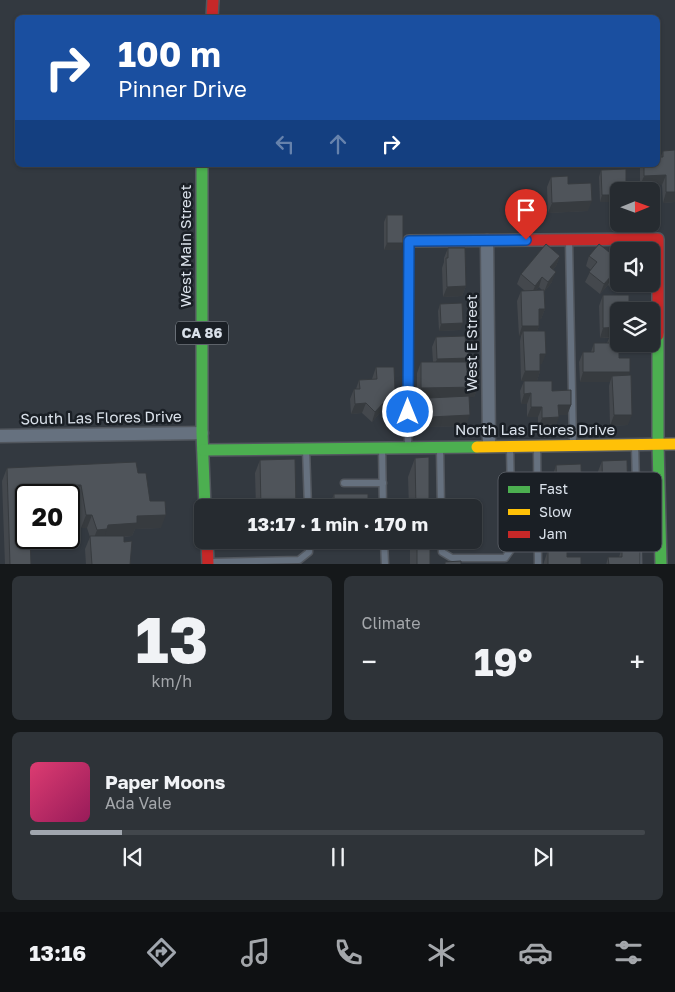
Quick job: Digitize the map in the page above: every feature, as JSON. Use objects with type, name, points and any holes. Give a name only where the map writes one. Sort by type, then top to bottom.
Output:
[{"type":"main road","name":"West Main Street","points":[[202,167],[202,433],[205,499]]},
{"type":"main road","points":[[409,241],[658,239],[659,472]]},
{"type":"main road","name":"North Las Flores Drive","points":[[203,450],[675,444]]},
{"type":"main road","points":[[207,549],[208,563]]},
{"type":"street","name":"West E Street","points":[[487,240],[489,446]]},
{"type":"street","name":"South Las Flores Drive","points":[[0,436],[202,433]]},
{"type":"lane","points":[[569,240],[573,445]]},
{"type":"lane","points":[[408,448],[409,241]]},
{"type":"lane","points":[[634,444],[635,472]]},
{"type":"lane","points":[[510,445],[511,472]]},
{"type":"lane","points":[[537,445],[537,472]]},
{"type":"lane","points":[[440,446],[441,499]]},
{"type":"lane","points":[[382,447],[383,499]]},
{"type":"lane","points":[[306,448],[308,499]]},
{"type":"lane","points":[[344,483],[383,483]]},
{"type":"lane","points":[[208,563],[299,560],[309,552],[309,549]]},
{"type":"lane","points":[[384,549],[385,564]]},
{"type":"lane","points":[[442,549],[442,552],[452,558],[505,558],[509,552]]},
{"type":"building","points":[[675,150],[675,192],[666,192],[666,175],[644,176],[644,167],[660,167],[660,157],[663,157],[663,151]]},
{"type":"building","points":[[626,169],[626,182],[610,182],[610,195],[602,195],[601,170]]},
{"type":"building","points":[[568,176],[568,184],[591,183],[592,201],[552,203],[551,177]]},
{"type":"building","points":[[387,215],[403,215],[403,243],[387,243]]},
{"type":"building","points":[[546,244],[560,256],[550,267],[556,272],[548,282],[542,277],[535,286],[521,274]]},
{"type":"building","points":[[599,244],[610,253],[610,277],[604,284],[589,272],[597,262],[589,256]]},
{"type":"building","points":[[448,248],[465,248],[466,286],[447,287],[446,258],[448,258]]},
{"type":"building","points":[[544,290],[545,309],[539,309],[539,326],[522,326],[521,291]]},
{"type":"building","points":[[603,295],[629,295],[629,302],[610,302],[610,328],[603,328]]},
{"type":"building","points":[[462,303],[463,323],[441,324],[440,304]]},
{"type":"building","points":[[523,331],[545,331],[546,354],[540,354],[540,371],[525,371]]},
{"type":"building","points":[[465,336],[466,347],[469,347],[469,358],[437,359],[436,337]]},
{"type":"building","points":[[594,343],[610,343],[610,352],[619,352],[619,358],[630,358],[630,372],[583,372],[583,352],[594,352]]},
{"type":"building","points":[[421,362],[466,362],[467,371],[478,371],[478,387],[421,388]]},
{"type":"building","points":[[376,367],[394,367],[395,390],[375,412],[366,403],[355,404],[354,389],[360,389],[359,380],[377,379]]},
{"type":"building","points":[[631,375],[632,415],[614,415],[612,376]]},
{"type":"building","points":[[524,381],[552,381],[552,391],[571,390],[571,405],[558,405],[559,417],[542,418],[542,407],[531,407],[531,393],[524,394]]},
{"type":"building","points":[[469,396],[470,415],[430,417],[429,398]]},
{"type":"building","points":[[429,457],[429,499],[416,499],[415,458]]},
{"type":"building","points":[[295,459],[296,499],[261,499],[260,460]]},
{"type":"building","points":[[627,460],[627,472],[602,472],[602,461]]},
{"type":"building","points":[[136,462],[138,473],[146,473],[150,501],[165,501],[166,515],[137,516],[137,523],[108,525],[107,529],[97,530],[92,515],[86,515],[80,484],[15,484],[15,549],[30,549],[31,564],[10,564],[7,468]]},
{"type":"building","points":[[581,464],[581,472],[556,472],[556,465]]},
{"type":"building","points":[[334,494],[368,494],[368,499],[334,499]]},
{"type":"building","points":[[90,536],[124,536],[124,542],[132,541],[130,564],[92,564]]},
{"type":"building","points":[[417,549],[430,549],[430,564],[417,564]]},
{"type":"building","points":[[548,552],[567,552],[567,557],[581,557],[581,564],[548,564]]},
{"type":"building","points":[[622,552],[640,552],[640,564],[609,564],[608,557],[622,557]]},
{"type":"building","points":[[461,561],[461,564],[445,564],[445,562]]},
{"type":"traffic: fast","points":[[202,167],[202,433],[205,499]]},
{"type":"traffic: fast","points":[[658,352],[659,472]]},
{"type":"traffic: fast","points":[[203,450],[477,447]]},
{"type":"traffic: fast","points":[[661,552],[661,564]]},
{"type":"traffic: slow","points":[[477,447],[675,444]]},
{"type":"traffic: jam","points":[[212,15],[213,0]]},
{"type":"traffic: jam","points":[[409,241],[658,239],[658,302]]},
{"type":"traffic: jam","points":[[207,549],[208,564]]},
{"type":"route","points":[[408,412],[409,241],[526,240]]}]
